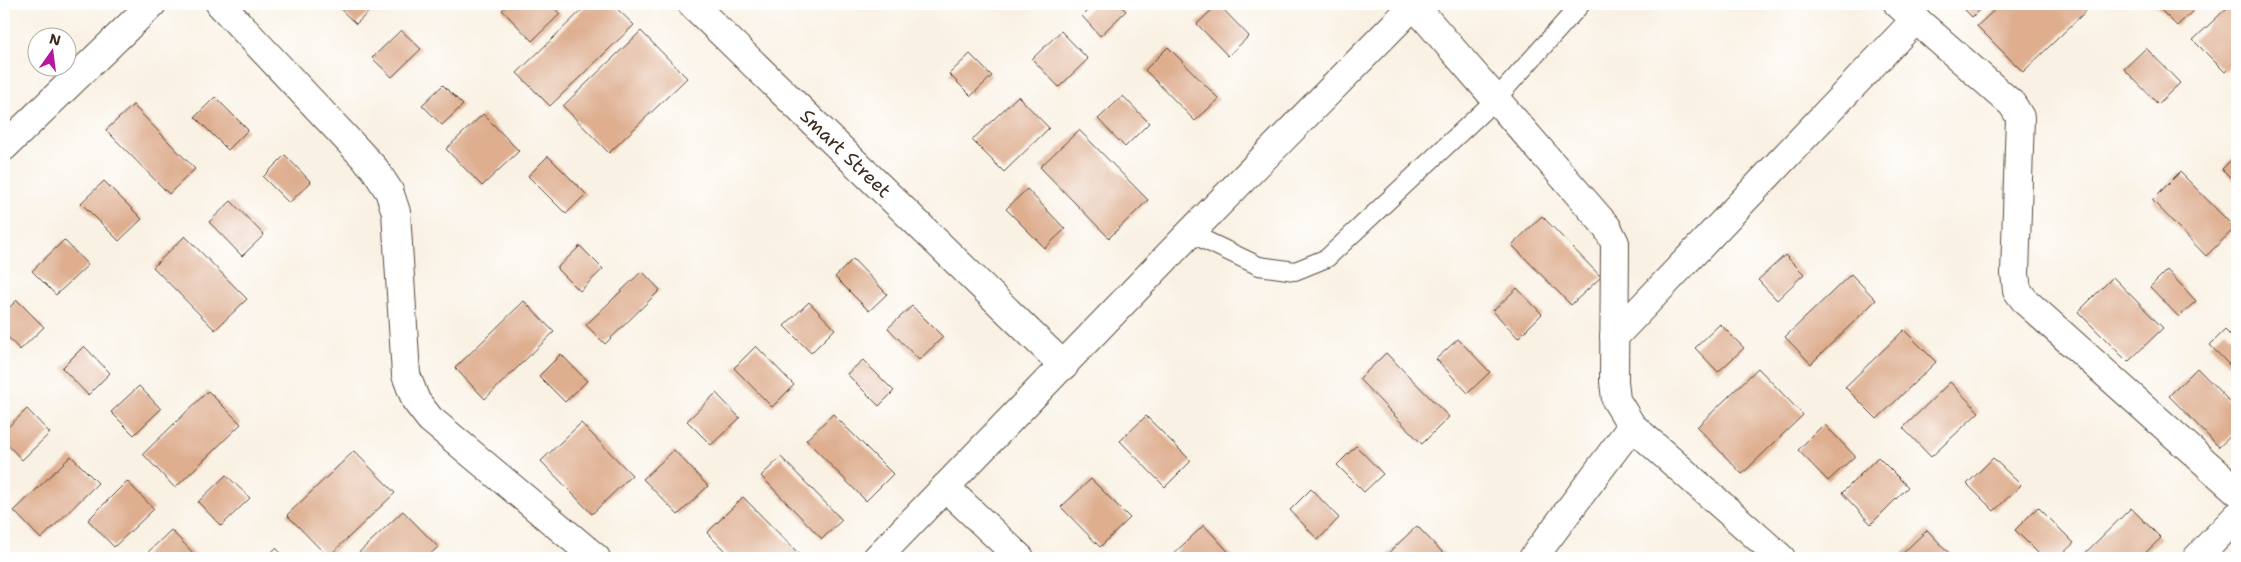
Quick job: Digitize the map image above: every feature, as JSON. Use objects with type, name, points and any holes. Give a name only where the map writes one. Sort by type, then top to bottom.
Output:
[{"type":"street","points":[[4,147],[152,4]]},
{"type":"street","points":[[220,4],[374,168],[389,191],[396,212],[406,375],[416,401],[430,419],[596,558]]},
{"type":"street","name":"Smart Street","points":[[692,4],[1064,366]]},
{"type":"street","points":[[877,558],[1414,4],[1607,227],[1615,243],[1614,337],[1616,400],[1632,426],[1781,558]]},
{"type":"street","points":[[1614,337],[1907,12],[2012,104],[2020,117],[2015,274],[2017,290],[2026,302],[2237,491]]},
{"type":"street","points":[[1534,558],[1632,426]]},
{"type":"street","points":[[945,487],[1020,558]]},
{"type":"street","points":[[2197,558],[2237,516]]},
{"type":"lane","points":[[1190,233],[1258,266],[1295,271],[1327,258],[1496,99],[1581,4]]},
{"type":"building","points":[[335,4],[377,4],[356,24]]},
{"type":"building","points":[[509,4],[550,4],[560,14],[532,41],[502,10]]},
{"type":"building","points":[[588,4],[612,4],[634,25],[550,106],[517,73]]},
{"type":"building","points":[[1094,4],[1118,4],[1126,11],[1100,36],[1082,16]]},
{"type":"building","points":[[1218,4],[1249,36],[1228,56],[1197,24]]},
{"type":"building","points":[[1959,4],[1986,4],[1972,17]]},
{"type":"building","points":[[2001,4],[2080,4],[2087,10],[2023,72],[1977,26]]},
{"type":"building","points":[[2155,4],[2200,4],[2177,26]]},
{"type":"building","points":[[2231,4],[2237,4],[2237,60],[2225,72],[2193,40]]},
{"type":"building","points":[[401,30],[421,49],[392,77],[372,58]]},
{"type":"building","points":[[641,31],[687,78],[609,153],[563,106]]},
{"type":"building","points":[[1061,31],[1088,59],[1059,87],[1032,59]]},
{"type":"building","points":[[1168,47],[1219,99],[1195,121],[1145,70]]},
{"type":"building","points":[[2146,48],[2180,83],[2158,104],[2124,69]]},
{"type":"building","points":[[970,54],[992,76],[971,96],[949,74]]},
{"type":"building","points":[[443,85],[463,105],[442,125],[422,105]]},
{"type":"building","points":[[1018,96],[1049,128],[1004,172],[972,140]]},
{"type":"building","points":[[1123,96],[1149,123],[1125,147],[1098,119]]},
{"type":"building","points":[[215,97],[248,130],[228,150],[195,117]]},
{"type":"building","points":[[133,105],[195,169],[169,194],[106,130]]},
{"type":"building","points":[[483,114],[519,151],[482,186],[446,149]]},
{"type":"building","points":[[1079,130],[1148,200],[1109,238],[1040,167]]},
{"type":"building","points":[[2237,154],[2237,184],[2222,169]]},
{"type":"building","points":[[285,155],[311,182],[289,203],[263,177]]},
{"type":"building","points":[[548,156],[586,194],[566,214],[528,176]]},
{"type":"building","points":[[2180,172],[2235,228],[2206,256],[2152,200]]},
{"type":"building","points":[[104,181],[142,219],[119,241],[81,203]]},
{"type":"building","points":[[1027,189],[1065,229],[1045,248],[1006,209]]},
{"type":"building","points":[[231,201],[264,235],[242,256],[209,222]]},
{"type":"building","points":[[1542,216],[1601,277],[1571,305],[1512,245]]},
{"type":"building","points":[[185,236],[247,299],[215,330],[153,267]]},
{"type":"building","points":[[64,240],[88,265],[56,295],[32,271]]},
{"type":"building","points":[[580,246],[603,269],[580,291],[557,268]]},
{"type":"building","points":[[1785,255],[1804,274],[1777,300],[1758,280]]},
{"type":"building","points":[[853,259],[887,294],[869,311],[835,277]]},
{"type":"building","points":[[2167,270],[2196,301],[2179,317],[2150,287]]},
{"type":"building","points":[[642,271],[660,290],[605,344],[586,325]]},
{"type":"building","points":[[1851,274],[1876,300],[1811,364],[1785,337]]},
{"type":"building","points":[[2113,277],[2163,328],[2128,362],[2078,312]]},
{"type":"building","points":[[1517,288],[1542,314],[1518,338],[1493,311]]},
{"type":"building","points":[[17,300],[44,327],[20,350],[4,333],[4,313]]},
{"type":"building","points":[[524,301],[554,332],[485,399],[455,368]]},
{"type":"building","points":[[809,302],[835,329],[811,353],[784,326]]},
{"type":"building","points":[[912,306],[943,337],[919,360],[888,328]]},
{"type":"building","points":[[1720,324],[1744,348],[1718,372],[1695,348]]},
{"type":"building","points":[[1904,330],[1936,362],[1877,419],[1845,387]]},
{"type":"building","points":[[2225,330],[2237,342],[2237,373],[2210,345]]},
{"type":"building","points":[[1458,339],[1490,372],[1468,393],[1436,359]]},
{"type":"building","points":[[84,346],[110,373],[88,395],[62,368]]},
{"type":"building","points":[[756,346],[794,385],[772,407],[734,368]]},
{"type":"building","points":[[1386,353],[1449,417],[1422,444],[1359,379]]},
{"type":"building","points":[[561,354],[587,381],[565,402],[539,376]]},
{"type":"building","points":[[863,360],[894,391],[879,406],[847,374]]},
{"type":"building","points":[[1758,368],[1803,415],[1742,474],[1697,427]]},
{"type":"building","points":[[2197,368],[2237,409],[2237,430],[2219,447],[2169,396]]},
{"type":"building","points":[[1950,382],[1979,412],[1931,457],[1903,428]]},
{"type":"building","points":[[139,386],[161,409],[134,435],[111,412]]},
{"type":"building","points":[[208,391],[241,424],[175,488],[143,454]]},
{"type":"building","points":[[716,393],[740,418],[711,445],[687,421]]},
{"type":"building","points":[[27,409],[50,433],[22,460],[4,441],[4,431]]},
{"type":"building","points":[[833,414],[893,474],[866,501],[806,440]]},
{"type":"building","points":[[1146,416],[1191,461],[1165,487],[1120,441]]},
{"type":"building","points":[[581,423],[632,475],[592,514],[541,461]]},
{"type":"building","points":[[1824,424],[1855,456],[1828,481],[1798,450]]},
{"type":"building","points":[[1356,446],[1383,474],[1364,492],[1337,465]]},
{"type":"building","points":[[674,450],[708,486],[678,515],[643,479]]},
{"type":"building","points":[[354,451],[395,493],[328,557],[287,515]]},
{"type":"building","points":[[71,456],[98,483],[41,539],[14,511]]},
{"type":"building","points":[[781,457],[842,520],[822,539],[761,476]]},
{"type":"building","points":[[1878,457],[1908,487],[1871,524],[1842,493]]},
{"type":"building","points":[[1993,458],[2021,485],[1994,511],[1967,484]]},
{"type":"building","points":[[226,475],[250,498],[221,526],[198,502]]},
{"type":"building","points":[[1091,479],[1130,518],[1100,547],[1061,507]]},
{"type":"building","points":[[127,481],[154,509],[114,547],[88,520]]},
{"type":"building","points":[[1311,489],[1339,518],[1318,540],[1290,510]]},
{"type":"building","points":[[743,497],[803,558],[732,558],[707,533]]},
{"type":"building","points":[[2038,507],[2074,543],[2058,558],[2043,558],[2015,530]]},
{"type":"building","points":[[2131,508],[2161,538],[2140,558],[2080,558]]},
{"type":"building","points":[[403,511],[438,547],[426,558],[353,558]]},
{"type":"building","points":[[1204,525],[1234,558],[1169,558]]},
{"type":"building","points":[[1417,526],[1448,558],[1383,558]]},
{"type":"building","points":[[171,530],[198,558],[142,558]]},
{"type":"building","points":[[1927,530],[1954,558],[1898,558]]},
{"type":"building","points":[[276,548],[286,558],[265,558]]}]
